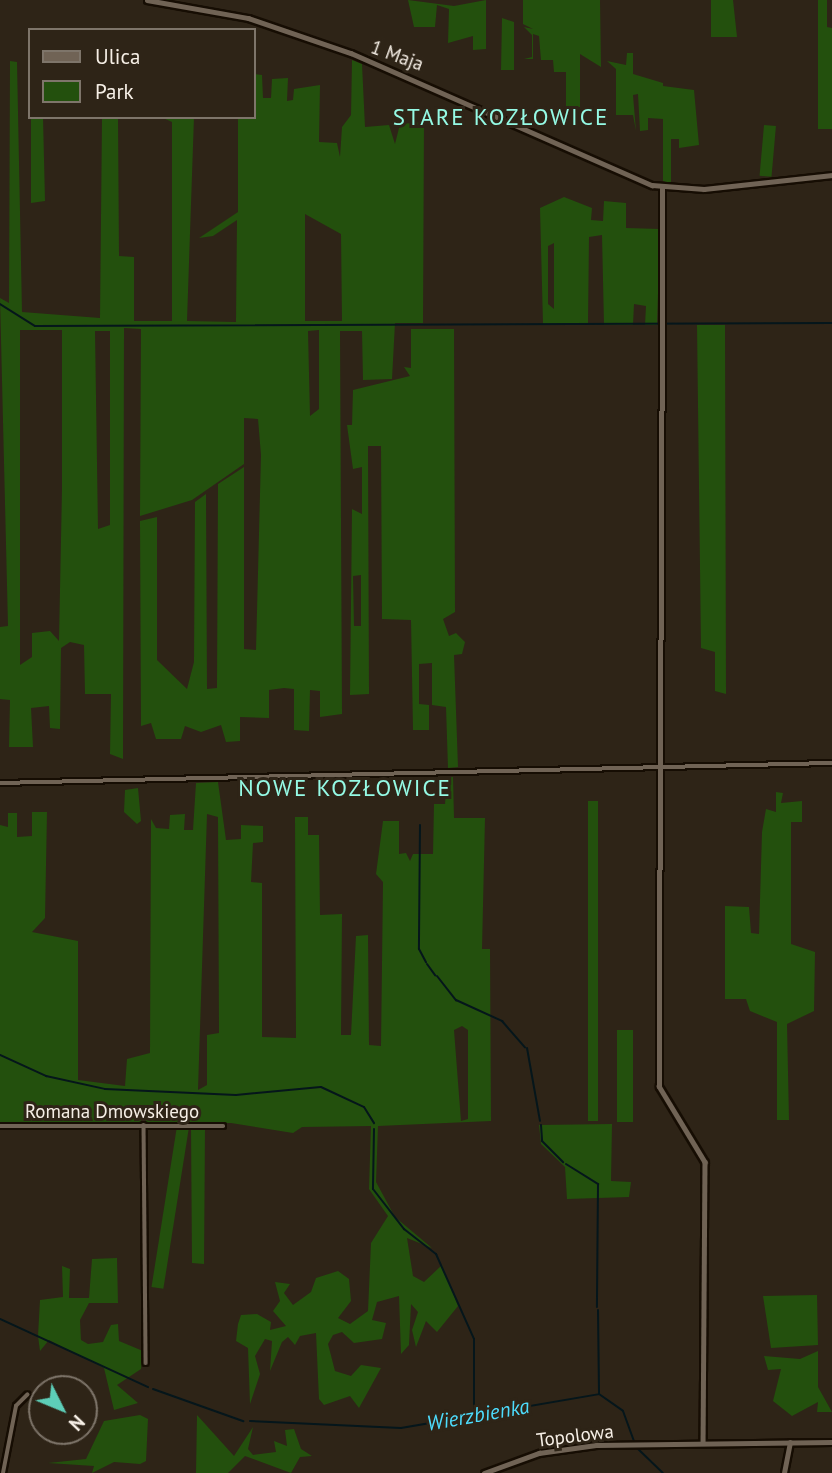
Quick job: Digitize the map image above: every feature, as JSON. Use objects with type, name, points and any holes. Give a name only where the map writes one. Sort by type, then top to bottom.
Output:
[{"type":"street","name":"1 Maja","points":[[147,0],[248,18],[351,53],[429,82],[624,176],[663,187],[704,189],[832,175]]},
{"type":"street","points":[[663,187],[658,768],[659,1093],[702,1154],[707,1182],[703,1443]]},
{"type":"street","points":[[0,783],[832,763]]},
{"type":"street","points":[[144,1125],[146,1363]]},
{"type":"street","name":"Romana Dmowskiego","points":[[0,1126],[223,1126]]},
{"type":"street","points":[[3,1473],[19,1397],[27,1395]]},
{"type":"street","name":"Topolowa","points":[[484,1473],[547,1451],[631,1444],[832,1442]]},
{"type":"street","points":[[784,1473],[790,1443]]},
{"type":"green space","points":[[408,0],[454,6],[486,0],[486,49],[473,50],[473,36],[448,43],[449,9],[437,5],[435,27],[414,27]]},
{"type":"green space","points":[[523,0],[600,0],[601,67],[580,54],[580,107],[566,107],[566,72],[554,72],[553,60],[541,60],[539,36],[533,34],[533,59],[524,59],[532,57],[532,35],[524,27],[533,29],[523,24]]},
{"type":"green space","points":[[711,0],[733,0],[737,37],[711,37]]},
{"type":"green space","points":[[818,0],[827,0],[827,27],[832,28],[832,129],[818,129]]},
{"type":"green space","points":[[502,18],[514,22],[514,70],[501,70]]},
{"type":"green space","points":[[627,53],[633,53],[633,74],[663,83],[663,86],[694,90],[699,145],[679,148],[679,139],[671,139],[671,183],[663,181],[663,119],[648,118],[648,130],[640,131],[638,94],[633,95],[636,131],[633,115],[616,115],[616,69],[607,61],[626,65]]},
{"type":"green space","points":[[352,60],[362,64],[365,127],[389,125],[395,144],[400,124],[424,122],[423,323],[395,323],[392,379],[363,380],[362,331],[340,331],[342,714],[320,717],[320,691],[310,690],[309,731],[294,730],[294,689],[284,688],[269,690],[269,718],[240,717],[240,741],[226,742],[221,725],[201,732],[185,726],[181,739],[156,739],[151,723],[141,726],[140,521],[157,517],[157,660],[187,689],[194,662],[195,502],[206,494],[207,689],[217,688],[218,484],[244,467],[244,649],[256,650],[261,455],[258,419],[244,418],[244,464],[192,500],[140,516],[141,329],[124,328],[123,759],[110,754],[111,694],[85,694],[84,645],[70,642],[61,648],[60,729],[50,728],[49,706],[31,708],[33,747],[9,747],[10,700],[0,699],[0,627],[8,626],[0,298],[9,303],[10,61],[17,62],[22,312],[100,318],[102,119],[118,119],[119,256],[134,257],[134,321],[172,321],[172,122],[165,119],[194,119],[187,321],[236,322],[237,220],[213,236],[199,238],[238,212],[238,119],[256,119],[256,74],[262,75],[263,98],[271,98],[272,79],[288,78],[287,101],[293,100],[294,89],[320,85],[319,142],[337,143],[340,157],[342,127],[351,115]],"holes":[[[305,214],[341,234],[342,321],[305,321]],[[20,330],[62,330],[59,641],[50,631],[32,633],[32,657],[20,665]],[[319,330],[319,409],[310,416],[308,331]],[[95,331],[110,331],[110,525],[98,529]]]},
{"type":"green space","points":[[31,119],[43,119],[45,201],[31,203]]},
{"type":"green space","points":[[764,125],[776,126],[772,177],[760,176]]},
{"type":"green space","points":[[564,197],[592,208],[591,220],[603,221],[604,201],[626,203],[626,228],[660,229],[657,325],[645,325],[646,306],[634,304],[633,325],[604,325],[602,235],[589,237],[588,324],[543,324],[540,208]],"holes":[[[554,243],[554,309],[548,304],[548,246]]]},
{"type":"green space","points":[[697,325],[725,325],[726,694],[715,691],[715,652],[701,648]]},
{"type":"green space","points":[[411,329],[454,329],[455,612],[443,619],[449,636],[456,633],[465,642],[462,654],[454,655],[458,767],[448,768],[446,707],[432,705],[432,663],[419,664],[419,704],[429,705],[429,730],[413,730],[411,620],[382,619],[381,446],[368,446],[369,694],[350,695],[352,509],[362,514],[362,467],[353,469],[347,425],[352,425],[353,390],[410,376],[404,367],[411,368]],"holes":[[[361,575],[361,626],[354,626],[353,576]]]},
{"type":"green space","points":[[447,777],[453,777],[454,818],[485,818],[482,949],[490,949],[491,1121],[378,1126],[376,1182],[395,1217],[432,1248],[407,1238],[413,1276],[424,1282],[442,1265],[458,1306],[437,1332],[426,1321],[416,1347],[412,1330],[418,1312],[411,1304],[409,1345],[401,1354],[399,1296],[377,1302],[372,1320],[386,1323],[382,1339],[354,1343],[342,1332],[333,1335],[328,1344],[335,1371],[351,1376],[361,1365],[381,1368],[359,1408],[350,1396],[324,1405],[319,1399],[316,1333],[300,1336],[295,1345],[288,1337],[282,1342],[270,1371],[272,1341],[265,1339],[255,1356],[260,1374],[250,1404],[248,1348],[236,1341],[238,1324],[241,1315],[257,1314],[271,1322],[270,1330],[286,1326],[273,1311],[280,1301],[275,1282],[290,1284],[284,1293],[293,1305],[311,1292],[316,1278],[338,1271],[349,1279],[351,1301],[338,1318],[350,1324],[368,1311],[371,1243],[388,1216],[369,1189],[371,1126],[302,1127],[293,1133],[231,1123],[0,1124],[0,825],[8,827],[8,813],[17,813],[17,837],[32,836],[32,812],[47,812],[45,918],[32,932],[78,941],[78,1080],[125,1086],[127,1059],[150,1053],[151,819],[156,828],[169,829],[170,815],[185,814],[184,830],[193,830],[196,783],[218,782],[226,840],[241,839],[241,825],[263,826],[263,842],[253,843],[251,882],[262,883],[262,1037],[296,1038],[295,817],[308,817],[308,835],[319,835],[320,915],[342,914],[341,1035],[351,1035],[356,936],[368,935],[369,1045],[381,1046],[383,882],[376,874],[383,821],[399,821],[399,854],[406,853],[410,861],[413,854],[433,854],[434,804],[445,804]],"holes":[[[207,814],[218,817],[219,1033],[207,1035],[207,1085],[198,1090]],[[462,1026],[468,1030],[468,1119],[461,1121],[454,1030]]]},
{"type":"green space","points":[[138,788],[141,821],[137,824],[124,812],[125,790]]},
{"type":"green space","points":[[776,792],[783,793],[781,803],[802,801],[802,822],[791,822],[791,944],[815,952],[814,1011],[787,1024],[789,1120],[777,1120],[777,1022],[750,1011],[746,999],[725,999],[725,906],[749,907],[751,933],[759,934],[762,832],[766,809],[776,812]]},
{"type":"green space","points":[[588,801],[598,801],[598,1121],[588,1121]]},
{"type":"green space","points":[[617,1030],[633,1030],[633,1122],[617,1122]]},
{"type":"green space","points":[[612,1124],[611,1181],[631,1182],[629,1197],[567,1199],[565,1167],[541,1144],[539,1125]]},
{"type":"green space","points":[[177,1126],[189,1128],[163,1289],[152,1287]]},
{"type":"green space","points":[[191,1127],[205,1127],[204,1264],[192,1263]]},
{"type":"green space","points":[[117,1258],[118,1303],[89,1303],[80,1320],[81,1340],[88,1344],[103,1342],[111,1325],[118,1324],[119,1341],[143,1351],[141,1369],[117,1385],[138,1403],[114,1410],[104,1368],[49,1340],[40,1351],[38,1336],[40,1300],[63,1297],[62,1266],[70,1269],[69,1298],[89,1298],[92,1259]]},
{"type":"green space","points":[[817,1295],[818,1345],[771,1348],[763,1296]]},
{"type":"green space","points":[[818,1351],[818,1387],[832,1412],[817,1412],[818,1402],[792,1416],[773,1401],[781,1369],[768,1370],[764,1356],[800,1359]]},
{"type":"green space","points":[[140,1415],[148,1419],[146,1461],[140,1464],[114,1462],[92,1473],[94,1466],[48,1463],[86,1459],[93,1445],[98,1445],[98,1434],[104,1421]]},
{"type":"green space","points":[[197,1415],[234,1456],[253,1427],[248,1449],[253,1455],[276,1452],[274,1441],[287,1446],[285,1430],[294,1429],[301,1449],[312,1456],[300,1457],[291,1473],[245,1456],[228,1473],[196,1473]]},
{"type":"waterway","points":[[0,304],[35,326],[832,323]]},
{"type":"waterway","points":[[420,825],[419,949],[426,962]]},
{"type":"waterway","points":[[427,964],[435,975]]},
{"type":"waterway","points":[[437,976],[456,1000],[502,1021],[525,1047]]},
{"type":"waterway","points":[[527,1048],[540,1121]]},
{"type":"waterway","points":[[0,1055],[46,1076],[105,1089],[236,1095],[321,1087],[364,1107],[374,1123]]},
{"type":"waterway","points":[[541,1125],[542,1141],[563,1162]]},
{"type":"waterway","points":[[374,1129],[373,1189],[404,1229],[436,1254],[474,1339],[474,1412]]},
{"type":"waterway","points":[[566,1164],[598,1184],[597,1307]]},
{"type":"waterway","points":[[598,1310],[599,1393]]},
{"type":"waterway","name":"Wierzbienka","points":[[0,1319],[148,1387]]},
{"type":"waterway","name":"Wierzbienka","points":[[153,1389],[243,1421]]},
{"type":"waterway","name":"Wierzbienka","points":[[250,1421],[401,1428],[599,1394],[623,1411],[634,1442]]},
{"type":"waterway","name":"Wierzbienka","points":[[636,1447],[663,1473]]},
{"type":"district","name":"STARE KOZŁOWICE","points":[[501,117]]},
{"type":"district","name":"NOWE KOZŁOWICE","points":[[345,788]]}]
